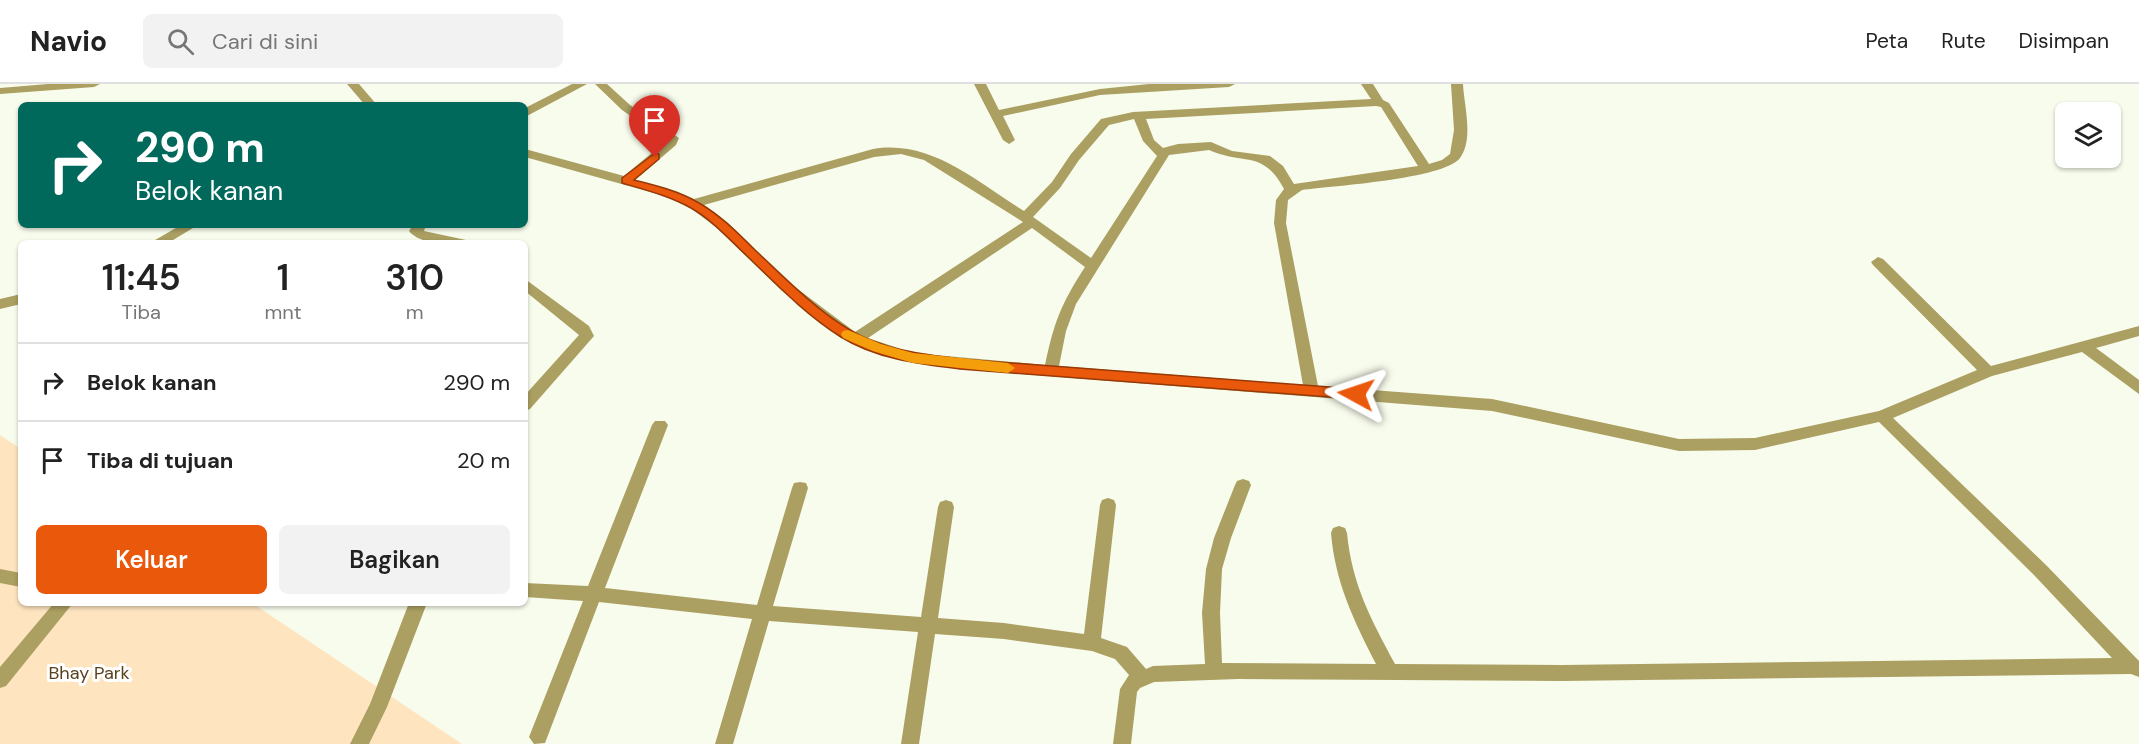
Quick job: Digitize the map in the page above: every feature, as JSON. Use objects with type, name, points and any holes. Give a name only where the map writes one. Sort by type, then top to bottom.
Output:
[{"type":"street","points":[[0,91],[94,84]]},
{"type":"street","points":[[353,84],[368,102]]},
{"type":"street","points":[[528,111],[581,84]]},
{"type":"street","points":[[601,84],[611,97],[629,111],[673,138],[672,142],[626,181]]},
{"type":"street","points":[[980,84],[1009,140]]},
{"type":"street","points":[[1069,84],[1076,97]]},
{"type":"street","points":[[996,114],[1076,97],[1153,85],[1229,84]]},
{"type":"street","points":[[1367,84],[1373,90],[1378,102]]},
{"type":"street","points":[[1311,390],[1280,223],[1282,199],[1299,186],[1426,169],[1452,161],[1460,136],[1457,84]]},
{"type":"street","points":[[857,338],[1028,220],[1075,157],[1106,122],[1113,118],[1378,102],[1384,105],[1426,169]]},
{"type":"street","points":[[1139,116],[1149,141],[1163,155]]},
{"type":"street","points":[[1051,371],[1059,331],[1069,303],[1091,265],[1120,225],[1163,155],[1178,148],[1211,147],[1228,154],[1266,159],[1279,169],[1291,190]]},
{"type":"street","points":[[692,204],[873,153],[912,150],[928,157],[1028,220],[1091,265]]},
{"type":"street","points":[[528,154],[672,194],[692,204],[722,225],[786,287],[846,334],[877,348],[913,358],[960,364],[1311,390],[1519,409],[1629,436],[1679,445],[1755,444],[1882,416],[1988,372],[2139,331]]},
{"type":"street","points":[[163,240],[186,228]]},
{"type":"street","points":[[418,228],[416,231],[420,234],[447,240]]},
{"type":"street","points":[[1878,262],[1988,372]]},
{"type":"street","points":[[528,286],[584,330],[587,336],[528,402]]},
{"type":"street","points":[[0,304],[18,300]]},
{"type":"street","points":[[2083,345],[2139,388]]},
{"type":"street","points":[[1882,416],[2008,537],[2135,668]]},
{"type":"street","points":[[538,737],[660,425]]},
{"type":"street","points":[[1214,672],[1211,634],[1214,572],[1218,553],[1243,485]]},
{"type":"street","points":[[724,744],[800,488]]},
{"type":"street","points":[[1092,642],[1108,505]]},
{"type":"street","points":[[910,744],[930,625],[946,507]]},
{"type":"street","points":[[1339,533],[1341,562],[1351,598],[1389,672]]},
{"type":"street","points":[[0,576],[18,579]]},
{"type":"street","points":[[528,590],[595,594],[1092,642],[1121,653],[1142,677]]},
{"type":"street","points":[[0,680],[62,606]]},
{"type":"street","points":[[359,744],[378,707],[417,606]]},
{"type":"street","points":[[1122,744],[1129,689],[1142,677],[1153,674],[2135,668]]},
{"type":"green space","name":"Bhay Park","points":[[0,435],[18,447],[18,606],[256,606],[462,744],[0,744]]},
{"type":"slow traffic","points":[[848,334],[877,348],[913,358],[1008,368]]},
{"type":"route","points":[[655,157],[626,181],[672,194],[697,206],[722,225],[786,287],[846,334],[877,348],[913,358],[960,364],[1356,394]]}]
